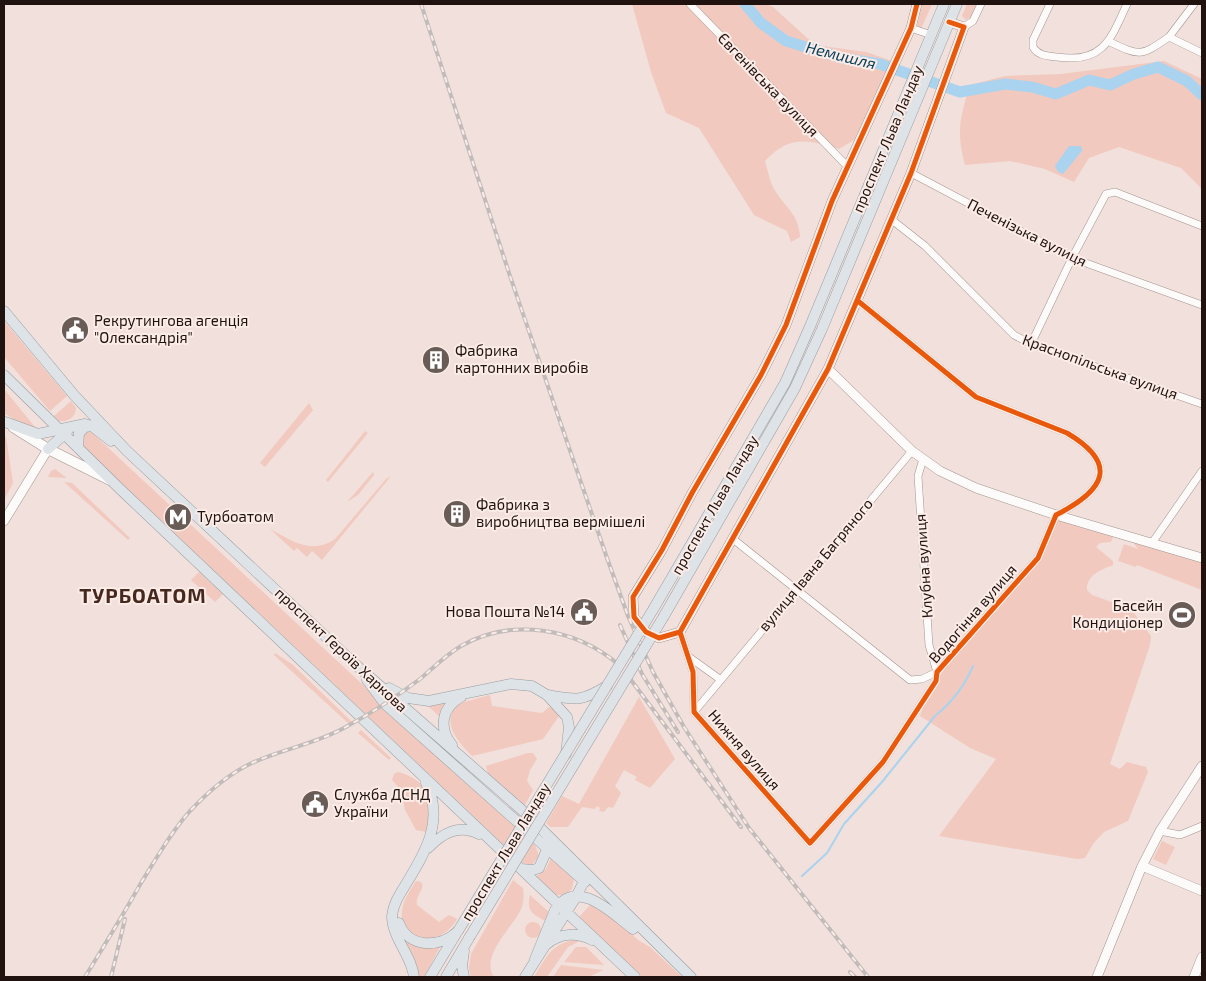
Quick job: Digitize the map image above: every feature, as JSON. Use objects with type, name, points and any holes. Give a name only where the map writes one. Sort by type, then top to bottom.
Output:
[{"type":"main road","name":"проспект Льва Ландау","points":[[430,977],[690,548],[785,383],[944,4]]},
{"type":"main road","name":"проспект Льва Ландау","points":[[446,977],[702,552],[795,388],[822,329],[957,4]]},
{"type":"main road","points":[[931,35],[942,39]]},
{"type":"main road","name":"проспект Героїв Харкова","points":[[4,311],[74,395],[127,451],[356,665],[543,830],[579,872]]},
{"type":"main road","points":[[4,375],[112,482],[634,977]]},
{"type":"main road","points":[[4,422],[34,433],[61,432],[85,424],[92,426],[127,451]]},
{"type":"main road","points":[[4,422],[48,449],[112,482]]},
{"type":"main road","points":[[78,448],[77,440],[79,433],[85,427],[92,426]]},
{"type":"main road","points":[[48,449],[61,432]]},
{"type":"main road","points":[[356,665],[394,692],[411,698],[433,701],[522,683],[532,686],[547,695],[560,707],[568,720],[566,754]]},
{"type":"main road","points":[[356,665],[385,704],[539,842],[546,854],[579,872],[634,926],[651,939],[691,977]]},
{"type":"main road","points":[[547,695],[570,699],[585,698],[607,686]]},
{"type":"main road","points":[[467,694],[448,707],[444,717],[444,731],[449,741],[476,771]]},
{"type":"main road","points":[[414,977],[412,964],[393,923],[393,911],[398,897],[427,848],[432,828],[433,810],[430,792],[423,778]]},
{"type":"main road","points":[[427,848],[444,834],[453,831],[468,830],[485,836]]},
{"type":"main road","points":[[521,869],[536,869],[546,854],[549,841],[543,830]]},
{"type":"main road","points":[[535,959],[546,930],[575,898],[579,872]]},
{"type":"main road","points":[[398,897],[396,912],[399,925],[412,940],[423,943],[436,943],[451,937],[458,931]]},
{"type":"main road","points":[[575,898],[601,903],[634,930],[651,939]]},
{"type":"main road","points":[[525,977],[564,910]]},
{"type":"main road","points":[[541,950],[554,939],[570,935],[584,936],[603,947]]},
{"type":"main road","points":[[464,977],[462,958],[469,938]]},
{"type":"main road","points":[[451,942],[462,949]]},
{"type":"street","name":"Євгенівська вулиця","points":[[690,4],[847,166]]},
{"type":"street","points":[[917,4],[911,28],[832,201],[791,313],[770,359],[662,550],[633,597],[634,617],[646,632],[659,638],[680,632],[828,369],[912,173],[964,27],[973,22],[981,4]]},
{"type":"street","points":[[1050,4],[1033,40],[1033,47],[1040,54],[1080,59],[1093,54],[1110,42],[1127,4]]},
{"type":"street","points":[[1110,42],[1129,51],[1140,53],[1170,37],[1194,4]]},
{"type":"street","points":[[949,22],[964,27]]},
{"type":"street","points":[[911,28],[931,35]]},
{"type":"street","points":[[1170,37],[1202,53]]},
{"type":"street","name":"Печенізька вулиця","points":[[912,173],[1072,258],[1202,305]]},
{"type":"street","points":[[1031,344],[1072,258],[1106,194],[1115,192],[1202,226]]},
{"type":"street","name":"Краснопільська вулиця","points":[[892,220],[926,246],[1014,335],[1031,344],[1202,404]]},
{"type":"street","points":[[858,301],[976,397],[1067,433],[1090,448],[1098,458],[1101,466],[1099,480],[1074,506],[1056,515]]},
{"type":"street","points":[[828,369],[912,451],[940,471],[976,488],[1056,515],[1202,558]]},
{"type":"street","points":[[4,521],[48,449]]},
{"type":"street","name":"вулиця Івана Багряного","points":[[694,712],[912,451]]},
{"type":"street","name":"Клубна вулиця","points":[[922,459],[918,476],[929,645],[938,672]]},
{"type":"street","points":[[1152,543],[1202,471]]},
{"type":"street","name":"Водогінна вулиця","points":[[810,843],[883,762],[936,681],[938,672],[1038,558],[1056,515]]},
{"type":"street","points":[[733,539],[910,680],[922,679],[938,672]]},
{"type":"street","name":"Нижня вулиця","points":[[680,632],[693,672],[694,712],[810,843]]},
{"type":"street","points":[[688,656],[721,680]]},
{"type":"street","points":[[1097,977],[1142,866],[1160,831],[1202,766]]},
{"type":"street","points":[[1160,831],[1180,835],[1202,826]]},
{"type":"street","points":[[1142,866],[1202,891]]},
{"type":"street","points":[[1194,977],[1202,957]]},
{"type":"shaded area","points":[[632,4],[766,4],[773,7],[815,45],[866,52],[892,61],[854,140],[839,149],[818,143],[791,143],[774,152],[765,161],[774,189],[795,217],[800,237],[791,242],[787,231],[754,215],[699,128],[666,113],[651,72]]},
{"type":"shaded area","points":[[922,4],[932,4],[921,29],[917,27]]},
{"type":"shaded area","points":[[967,4],[977,4],[973,15],[966,20],[962,16]]},
{"type":"shaded area","points":[[1164,61],[1202,79],[1202,189],[1181,168],[1119,147],[1089,158],[1074,182],[1045,169],[1010,161],[965,165],[960,125],[970,85],[1005,76],[1061,74]]},
{"type":"shaded area","points":[[4,321],[67,396],[50,411],[4,357]]},
{"type":"shaded area","points":[[4,389],[35,427],[26,427],[4,413]]},
{"type":"shaded area","points":[[71,401],[76,408],[75,414],[68,420],[59,421],[54,416]]},
{"type":"shaded area","points":[[309,403],[313,410],[265,467],[260,463]]},
{"type":"shaded area","points":[[89,430],[535,845],[539,856],[531,866],[522,862],[83,447],[80,434]]},
{"type":"shaded area","points":[[365,431],[368,433],[328,482],[326,480]]},
{"type":"shaded area","points":[[4,435],[6,437],[13,483],[4,500]]},
{"type":"shaded area","points":[[55,469],[67,478],[48,477],[51,471]]},
{"type":"shaded area","points":[[373,472],[374,475],[358,495],[347,502]]},
{"type":"shaded area","points":[[391,476],[322,560],[312,551],[307,557],[297,548],[294,551],[270,529],[294,542],[310,546],[327,544],[335,539],[386,479]]},
{"type":"shaded area","points":[[64,482],[72,483],[130,538],[128,540]]},
{"type":"shaded area","points":[[1056,515],[1111,531],[1113,537],[1111,542],[1100,543],[1096,547],[1113,561],[1113,565],[1099,571],[1092,577],[1087,585],[1087,590],[1092,595],[1131,609],[1151,636],[1150,645],[1110,764],[1120,769],[1127,762],[1146,767],[1148,772],[1128,821],[1104,832],[1093,844],[1085,858],[1077,859],[939,836],[996,759],[970,748],[920,716],[937,672],[1038,558]]},
{"type":"shaded area","points":[[1132,541],[1202,558],[1202,590],[1137,565],[1136,567],[1118,561],[1124,544],[1138,549]]},
{"type":"shaded area","points":[[199,572],[223,594],[215,602],[191,580]]},
{"type":"shaded area","points":[[275,653],[292,664],[352,722],[349,724],[274,655]]},
{"type":"shaded area","points":[[490,695],[492,706],[542,713],[549,707],[553,708],[559,716],[543,739],[472,756],[453,732],[451,726],[452,712],[457,704]]},
{"type":"shaded area","points":[[639,697],[675,759],[650,788],[635,780],[637,777],[624,770],[615,786],[621,793],[613,808],[608,807],[604,812],[599,811],[600,808],[597,806],[595,809],[582,807],[568,827],[550,827],[546,823],[562,796],[579,804]]},
{"type":"shaded area","points":[[447,702],[442,719],[427,705]]},
{"type":"shaded area","points":[[361,730],[391,758],[389,760],[358,733]]},
{"type":"shaded area","points":[[533,753],[537,759],[530,770],[527,781],[533,790],[525,805],[488,774],[486,766]]},
{"type":"shaded area","points":[[398,772],[418,781],[427,794],[429,812],[426,832],[416,830],[405,810],[401,790],[392,780],[394,774]]},
{"type":"shaded area","points":[[1162,841],[1175,847],[1166,865],[1153,859]]},
{"type":"shaded area","points":[[551,858],[574,878],[572,889],[564,895],[556,895],[536,877],[546,869]]},
{"type":"shaded area","points":[[513,880],[523,888],[523,903],[516,918],[498,943],[494,952],[491,960],[491,969],[494,977],[471,977],[469,968],[471,954]]},
{"type":"shaded area","points":[[415,882],[422,883],[422,889],[417,899],[417,905],[439,922],[449,915],[457,919],[450,928],[432,938],[423,939],[414,936],[407,931],[403,923],[402,911],[404,903]]},
{"type":"shaded area","points":[[530,895],[551,914],[547,922],[530,909]]},
{"type":"shaded area","points":[[592,903],[616,919],[682,977],[642,977],[579,917]]},
{"type":"shaded area","points":[[533,922],[541,930],[533,938],[525,930]]},
{"type":"shaded area","points":[[577,939],[580,941],[568,947],[547,977],[534,977],[546,957],[555,948],[568,941]]},
{"type":"shaded area","points":[[408,942],[418,946],[440,947],[424,977],[418,977],[406,944]]},
{"type":"shaded area","points":[[576,947],[586,947],[604,965],[564,962]]},
{"type":"shaded area","points":[[561,965],[603,970],[589,977],[553,977]]},
{"type":"water","points":[[1069,146],[1081,146],[1082,151],[1063,174],[1058,172],[1055,166]]},
{"type":"waterway","name":"Немишля","points":[[745,4],[761,23],[786,41],[842,58],[880,64],[960,92],[1005,84],[1032,87],[1056,94],[1089,80],[1110,85],[1134,74],[1158,67],[1187,81],[1202,95]]},
{"type":"waterway","points":[[802,876],[827,853],[844,824],[882,782],[935,716],[962,687],[973,666]]},
{"type":"railway","points":[[421,4],[510,276],[607,558],[628,616],[653,672],[684,727],[749,828],[868,977]]},
{"type":"railway","points":[[620,625],[642,674],[678,732]]},
{"type":"railway","points":[[85,977],[176,828],[211,790],[243,767],[263,758],[333,734],[344,728],[402,692],[461,646],[481,637],[501,632],[522,630],[564,635],[602,652],[619,665]]},
{"type":"railway","points":[[628,676],[741,827]]},
{"type":"railway","points":[[111,977],[125,919]]},
{"type":"railway","points":[[850,972],[855,977]]},
{"type":"cycle path","points":[[917,4],[911,28],[832,201],[786,325],[761,375],[692,493],[662,550],[633,597],[634,617],[646,632],[659,638],[680,632],[828,369],[911,173],[964,27],[949,22]]},
{"type":"cycle path","points":[[680,632],[693,672],[694,712],[810,843],[883,762],[936,681],[937,672],[1038,558],[1056,515],[1085,497],[1094,487],[1099,477],[1100,467],[1095,456],[1084,445],[1067,433],[976,397],[858,301]]},
{"type":"place","name":"Рекрутингова агенція \"Олександрія\"","points":[[75,330]]},
{"type":"place","name":"Фабрика картонних виробів","points":[[436,360]]},
{"type":"place","name":"Фабрика з виробництва вермішелі","points":[[457,514]]},
{"type":"place","name":"Турбоатом","points":[[178,517]]},
{"type":"place","name":"Нова Пошта №14","points":[[584,612]]},
{"type":"place","name":"Басейн Кондиціонер","points":[[1182,615]]},
{"type":"place","name":"Служба ДСНД України","points":[[315,804]]},
{"type":"district","name":"ТУРБОАТОМ","points":[[143,596]]}]
